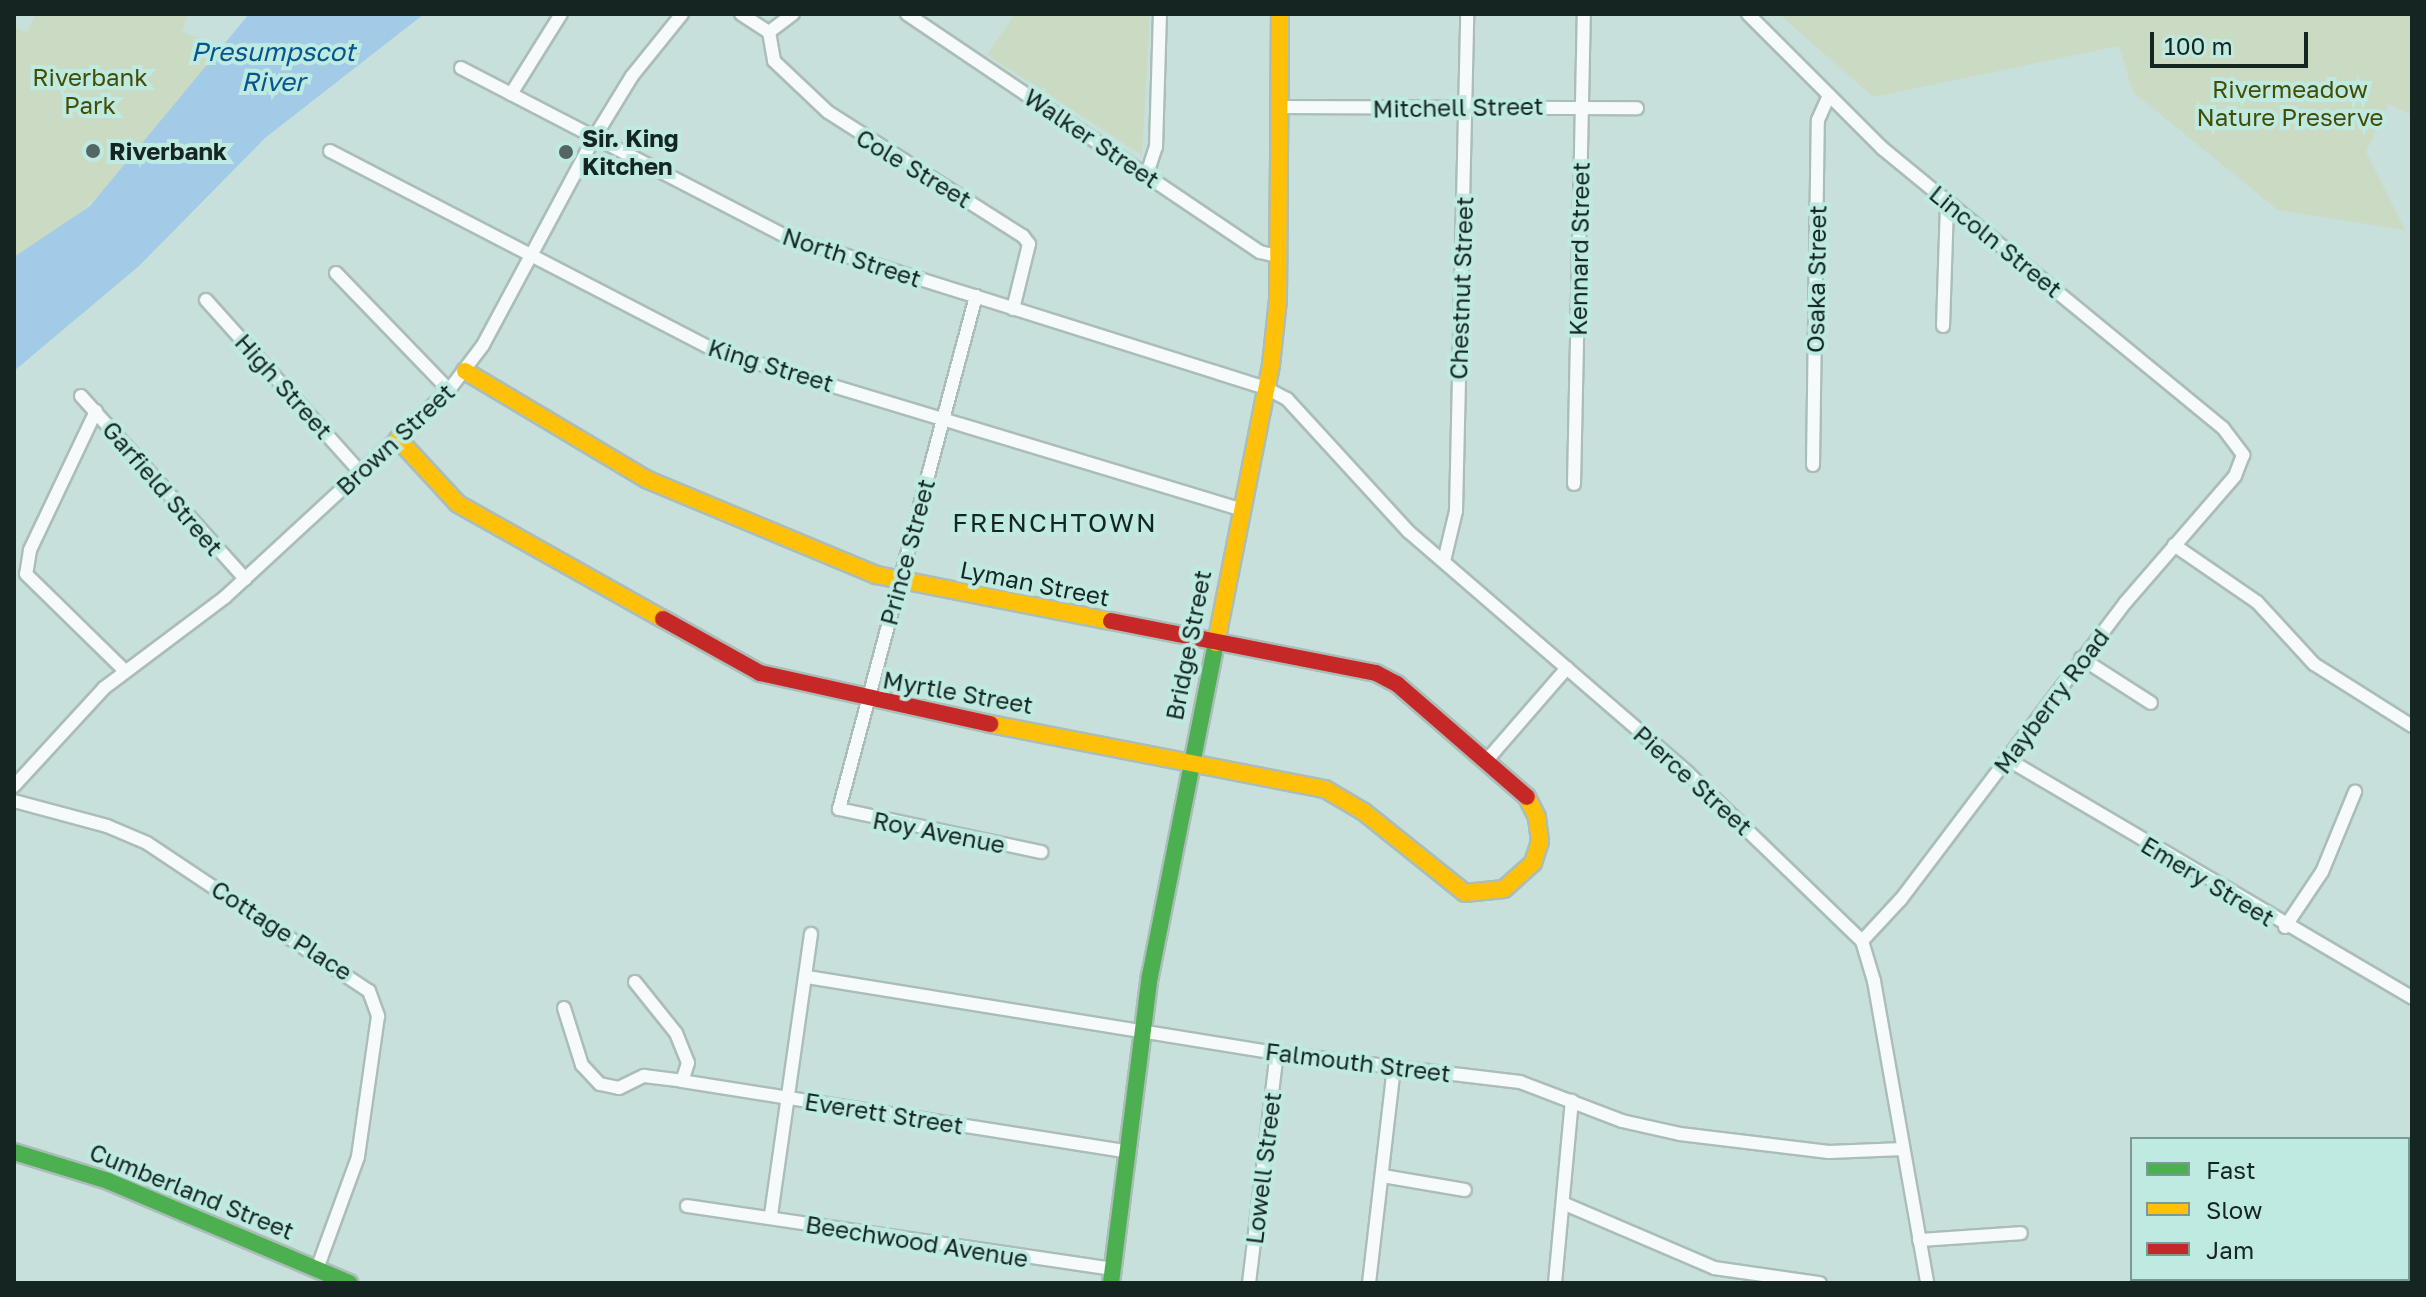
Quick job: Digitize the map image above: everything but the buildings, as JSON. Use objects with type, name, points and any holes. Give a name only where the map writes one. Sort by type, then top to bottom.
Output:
[{"type":"street","points":[[511,94],[561,14]]},
{"type":"street","name":"Brown Street","points":[[14,786],[85,706],[125,671],[245,579],[449,390],[465,371],[594,138],[632,76],[682,14]]},
{"type":"street","points":[[741,14],[769,32],[793,14]]},
{"type":"street","name":"Walker Street","points":[[907,14],[1260,252],[1278,256]]},
{"type":"street","points":[[1147,174],[1156,147],[1160,14]]},
{"type":"street","name":"Bridge Street","points":[[1112,1276],[1141,1032],[1191,760],[1266,388],[1278,256],[1280,14]]},
{"type":"street","name":"Chestnut Street","points":[[1444,561],[1456,511],[1467,14]]},
{"type":"street","name":"Kennard Street","points":[[1574,484],[1584,14]]},
{"type":"street","name":"Lincoln Street","points":[[1748,14],[1829,95],[1947,203],[2223,428],[2239,445],[2241,462]]},
{"type":"street","name":"Cole Street","points":[[769,32],[774,61],[828,112],[1023,236],[1029,244],[1013,309]]},
{"type":"street","name":"North Street","points":[[461,68],[787,237],[1266,388]]},
{"type":"street","name":"Osaka Street","points":[[1813,465],[1818,120],[1829,95]]},
{"type":"street","name":"Mitchell Street","points":[[1279,107],[1465,105],[1637,108]]},
{"type":"street","name":"King Street","points":[[330,151],[714,350],[944,417],[1240,509]]},
{"type":"street","points":[[1943,326],[1947,203]]},
{"type":"street","points":[[336,273],[449,390]]},
{"type":"street","name":"Prince Street","points":[[839,809],[976,296]]},
{"type":"street","name":"High Street","points":[[206,300],[361,473]]},
{"type":"street","name":"Lyman Street","points":[[465,371],[678,494],[898,581],[1376,673],[1487,760],[1532,805],[1540,842],[1533,863]]},
{"type":"street","name":"Pierce Street","points":[[1266,388],[1295,407],[1374,498],[1688,773],[1862,941]]},
{"type":"street","name":"Garfield Street","points":[[81,396],[245,579]]},
{"type":"street","points":[[96,411],[30,550],[26,574],[125,671]]},
{"type":"street","name":"Myrtle Street","points":[[398,439],[440,489],[487,523],[760,673],[866,700],[1191,760],[1335,793],[1445,882],[1465,893],[1504,889],[1533,863]]},
{"type":"street","name":"Mayberry Road","points":[[1862,941],[1900,900],[2081,658],[2241,462]]},
{"type":"street","points":[[2174,545],[2257,602],[2314,664],[2412,726]]},
{"type":"street","points":[[2081,658],[2151,703]]},
{"type":"street","points":[[1487,760],[1567,668]]},
{"type":"street","name":"Emery Street","points":[[2007,759],[2285,927],[2412,998]]},
{"type":"street","points":[[2285,927],[2322,872],[2355,792]]},
{"type":"street","name":"Cottage Place","points":[[14,801],[107,826],[147,843],[369,991],[378,1016],[360,1144],[353,1178],[317,1269]]},
{"type":"street","name":"Roy Avenue","points":[[839,809],[1041,852]]},
{"type":"street","points":[[771,1215],[811,934]]},
{"type":"street","points":[[1862,941],[1927,1283]]},
{"type":"street","name":"Falmouth Street","points":[[807,977],[1277,1053],[1520,1082],[1622,1121],[1680,1134],[1829,1152],[1903,1149]]},
{"type":"street","points":[[635,982],[676,1033],[688,1063],[682,1081]]},
{"type":"street","name":"Everett Street","points":[[564,1008],[582,1065],[600,1084],[619,1088],[644,1076],[1125,1151]]},
{"type":"street","name":"Lowell Street","points":[[1249,1283],[1277,1053]]},
{"type":"street","points":[[1369,1283],[1394,1067]]},
{"type":"street","points":[[1555,1283],[1565,1204],[1572,1101]]},
{"type":"street","name":"Cumberland Street","points":[[14,1152],[108,1181],[349,1283]]},
{"type":"street","points":[[1383,1176],[1465,1190]]},
{"type":"street","points":[[1565,1204],[1714,1268],[1820,1283]]},
{"type":"street","name":"Beechwood Avenue","points":[[687,1206],[771,1215],[1112,1276]]},
{"type":"street","points":[[1919,1240],[2021,1233]]},
{"type":"green space","name":"Riverbank Park","points":[[35,14],[188,14],[182,32],[229,49],[111,184],[73,219],[14,257],[14,26],[27,33]]},
{"type":"green space","points":[[1015,14],[1150,14],[1142,155],[987,55]]},
{"type":"green space","name":"Rivermeadow Nature Preserve","points":[[1779,14],[2412,14],[2412,115],[2388,104],[2366,152],[2405,230],[2278,210],[2133,92],[2119,46],[1873,97]]},
{"type":"water","name":"Presumpscot River","points":[[249,14],[424,14],[265,138],[139,266],[14,371],[14,257],[90,206]]},
{"type":"traffic: fast","points":[[1111,1283],[1150,976],[1216,643]]},
{"type":"traffic: fast","points":[[14,1152],[108,1181],[349,1283]]},
{"type":"traffic: slow","points":[[1216,643],[1271,365],[1278,299],[1280,14]]},
{"type":"traffic: slow","points":[[465,371],[648,480],[876,575],[1111,621]]},
{"type":"traffic: slow","points":[[398,439],[458,504],[663,619]]},
{"type":"traffic: slow","points":[[990,724],[1325,789],[1364,812],[1465,893],[1504,889],[1533,863],[1540,842],[1537,817],[1527,797]]},
{"type":"traffic: jam","points":[[663,619],[760,673],[990,724]]},
{"type":"traffic: jam","points":[[1111,621],[1376,673],[1397,684],[1527,797]]},
{"type":"place","name":"Riverbank","points":[[93,151]]},
{"type":"place","name":"Sir. King Kitchen","points":[[566,152]]},
{"type":"district","name":"FRENCHTOWN","points":[[1055,523]]}]
